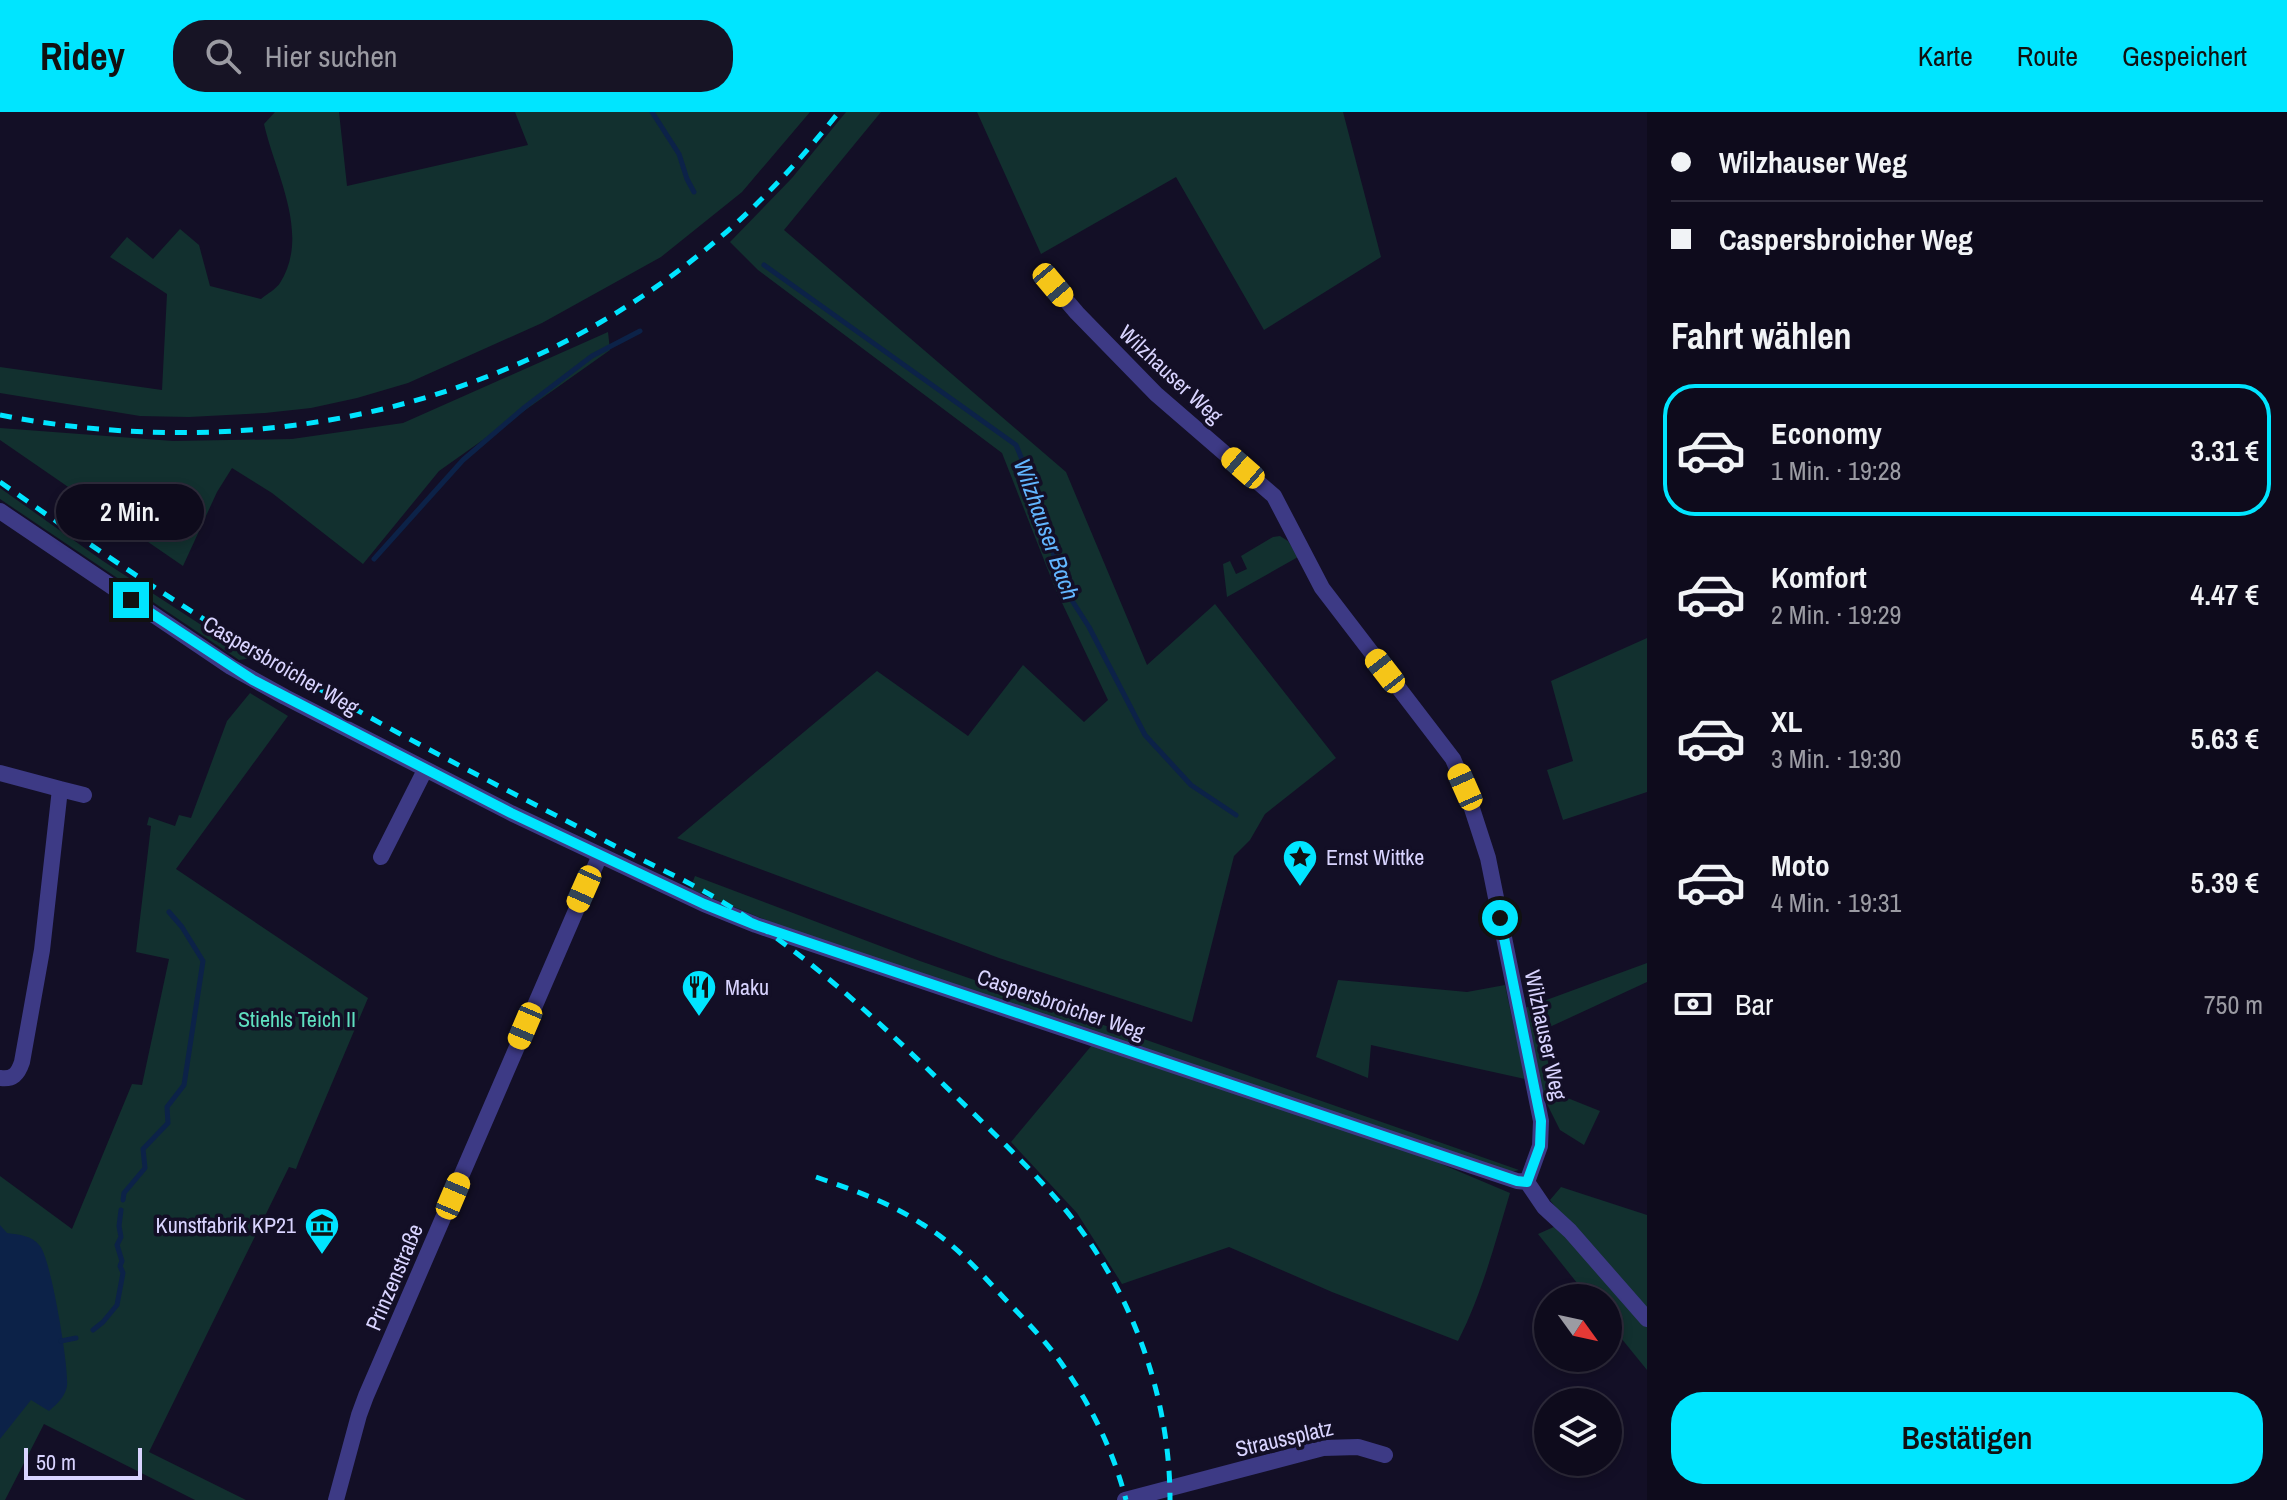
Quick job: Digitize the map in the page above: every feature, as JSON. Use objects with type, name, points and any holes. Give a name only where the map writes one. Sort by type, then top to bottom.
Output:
[{"type":"street","name":"Wilzhauser Weg","points":[[1053,285],[1156,394],[1274,496],[1322,588],[1453,759],[1488,858],[1541,1121],[1540,1146],[1527,1182]]},
{"type":"street","name":"Caspersbroicher Weg","points":[[0,511],[253,680],[425,770],[704,904],[756,925],[1527,1182]]},
{"type":"street","points":[[381,857],[425,770]]},
{"type":"street","points":[[0,773],[84,795]]},
{"type":"street","points":[[0,1078],[13,1077],[22,1062],[42,950],[60,789]]},
{"type":"street","name":"Prinzenstraße","points":[[336,1500],[366,1396],[600,855]]},
{"type":"street","points":[[1527,1182],[1544,1207],[1579,1241],[1647,1319]]},
{"type":"street","name":"Straussplatz","points":[[1125,1500],[1323,1448],[1358,1447],[1385,1455]]},
{"type":"green space","points":[[275,112],[339,112],[347,186],[528,145],[515,112],[810,112],[742,192],[661,257],[542,323],[408,383],[311,408],[189,417],[140,416],[0,393],[0,367],[162,390],[167,294],[110,257],[127,237],[153,259],[180,229],[199,245],[210,286],[261,299],[278,285],[289,264],[292,244],[288,204],[264,124]]},
{"type":"green space","points":[[846,112],[881,112],[784,230],[1066,472],[1147,665],[1215,604],[1336,758],[1265,814],[1250,840],[1234,856],[1192,1022],[999,958],[677,838],[877,671],[968,736],[1023,665],[1084,722],[1108,700],[1055,588],[1002,453],[758,270],[730,242],[792,178]]},
{"type":"green space","points":[[977,112],[1343,112],[1381,257],[1264,330],[1176,177],[1041,254]]},
{"type":"green space","points":[[608,332],[610,350],[439,471],[363,564],[272,493],[232,468],[217,492],[183,566],[0,440],[0,428],[173,441],[292,439],[403,423]]},
{"type":"green space","points":[[0,488],[103,561],[252,658],[239,660],[0,499]]},
{"type":"green space","points":[[1280,536],[1288,541],[1298,557],[1227,597],[1223,564],[1230,561],[1236,574],[1247,569],[1241,556]]},
{"type":"green space","points":[[1647,638],[1647,792],[1563,820],[1547,770],[1573,761],[1551,681]]},
{"type":"green space","name":"Stiehls Teich II","points":[[250,693],[288,716],[176,869],[368,998],[296,1169],[289,1167],[149,1452],[246,1500],[195,1500],[44,1424],[5,1500],[0,1500],[0,1176],[72,1229],[132,1084],[142,1085],[169,959],[136,952],[151,826],[147,825],[149,817],[175,826],[179,815],[191,818],[227,721]]},
{"type":"green space","points":[[695,876],[920,961],[1519,1170],[1511,1172],[798,933],[690,889]]},
{"type":"green space","points":[[1647,963],[1647,982],[1541,1031],[1555,1093],[1600,1111],[1584,1145],[1560,1130],[1543,1096],[1522,1009]]},
{"type":"green space","points":[[1338,980],[1467,992],[1505,985],[1525,1079],[1371,1045],[1368,1078],[1316,1057]]},
{"type":"green space","points":[[1092,1045],[1427,1158],[1510,1193],[1481,1287],[1458,1341],[1332,1292],[1229,1247],[1122,1284],[1077,1213],[1011,1142]]},
{"type":"green space","points":[[1561,1187],[1647,1215],[1647,1370],[1622,1339],[1622,1284],[1578,1284],[1538,1234],[1556,1226],[1563,1217],[1550,1200]]},
{"type":"water","points":[[0,1225],[7,1233],[33,1240],[44,1255],[58,1314],[67,1386],[63,1397],[49,1411],[31,1400],[0,1439]]},
{"type":"waterway","name":"Wilzhauser Bach","points":[[652,112],[679,154],[694,192]]},
{"type":"waterway","name":"Wilzhauser Bach","points":[[764,265],[1016,445],[1038,498],[1062,585],[1089,627],[1145,735],[1191,785],[1236,815]]},
{"type":"waterway","points":[[374,559],[463,460],[592,356],[640,331]]},
{"type":"waterway","points":[[123,1200],[124,1193],[145,1168],[143,1149],[168,1123],[167,1107],[184,1085],[203,961],[169,912]]},
{"type":"waterway","points":[[93,1330],[117,1305],[123,1273],[117,1245],[121,1237],[121,1210]]},
{"type":"waterway","points":[[61,1341],[76,1338]]},
{"type":"railway","points":[[0,415],[98,429],[196,432],[293,425],[388,408],[481,379],[569,339],[653,289],[746,214],[788,172],[839,112]]},
{"type":"railway","points":[[0,482],[219,629],[309,683],[419,744],[708,893],[780,941],[835,985],[1001,1140],[1045,1186],[1084,1234],[1106,1268],[1141,1341],[1162,1419],[1170,1500]]},
{"type":"railway","points":[[816,1177],[897,1209],[934,1232],[966,1258],[1043,1340],[1074,1382],[1108,1448],[1126,1500]]},
{"type":"place","name":"Ernst Wittke","points":[[1300,888]]},
{"type":"place","name":"Maku","points":[[699,1018]]},
{"type":"place","name":"Kunstfabrik KP21","points":[[322,1256]]},
{"type":"route","points":[[131,600],[253,680],[511,813],[704,904],[756,925],[1527,1182],[1540,1146],[1541,1121],[1500,918]]}]
